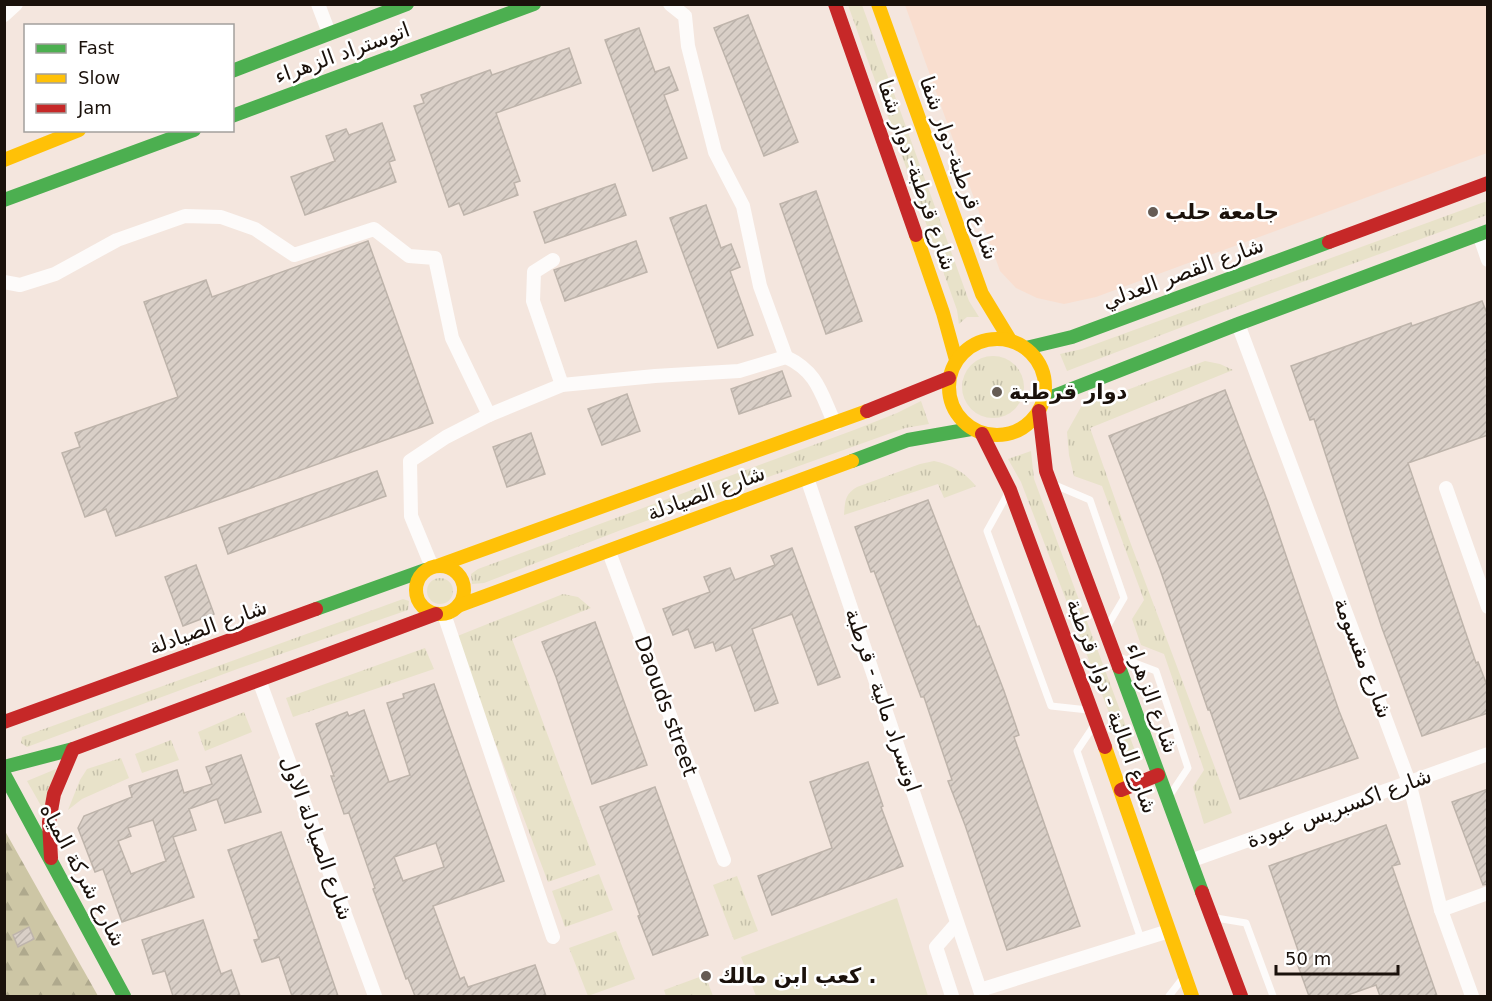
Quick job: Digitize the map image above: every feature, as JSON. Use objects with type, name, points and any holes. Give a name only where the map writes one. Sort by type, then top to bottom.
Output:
[{"type":"street","points":[[4,15],[16,4]]},
{"type":"street","name":"اتوستراد الزهراء","points":[[318,4],[329,33]]},
{"type":"street","name":"اتوستراد الزهراء","points":[[234,70],[387,8],[407,4]]},
{"type":"street","name":"اتوستراد الزهراء","points":[[234,115],[534,4]]},
{"type":"street","points":[[670,4],[685,16],[688,46],[715,152],[743,206],[760,286],[786,357]]},
{"type":"street","name":"شارع قرطبة- دوار شفا","points":[[835,4],[943,313],[956,360]]},
{"type":"street","name":"شارع قرطبة-دوار شفا","points":[[878,4],[982,294],[1010,340]]},
{"type":"street","points":[[4,160],[74,132]]},
{"type":"street","points":[[4,200],[189,132]]},
{"type":"street","name":"شارع القصر العدلي","points":[[1026,348],[1071,337],[1488,183]]},
{"type":"street","points":[[4,282],[20,285],[55,274],[117,240],[185,216],[221,217],[255,229],[294,255],[374,229],[409,256],[435,258],[452,338],[489,415]]},
{"type":"street","points":[[1042,405],[1238,324],[1483,233],[1488,260]]},
{"type":"street","points":[[553,260],[534,272],[533,302],[562,385]]},
{"type":"street","name":"شارع مقسومة","points":[[1238,324],[1409,782],[1441,910],[1472,996]]},
{"type":"street","points":[[1010,340],[1026,348],[1036,358],[1043,371],[1046,385],[1042,405],[1029,424],[1015,433],[999,436],[977,432],[957,416],[949,398],[949,378],[956,360],[967,349],[980,341],[1010,340]]},
{"type":"street","points":[[432,567],[411,516],[410,460],[446,437],[489,415],[562,385],[739,371],[786,357],[799,363],[812,374],[835,424]]},
{"type":"street","name":"شارع الصيادلة","points":[[4,722],[835,424],[949,378]]},
{"type":"street","name":"شارع الزهراء","points":[[1042,405],[1046,471],[1050,483],[1241,996]]},
{"type":"street","name":"شارع الصيادلة","points":[[458,606],[908,440],[977,432]]},
{"type":"street","name":"شارع المالية - دوار قرطبة","points":[[977,432],[1010,490],[1121,790],[1192,996]]},
{"type":"street","name":"اوتسراد مالية - قرطبة","points":[[807,478],[981,993]]},
{"type":"street","points":[[1446,488],[1488,607]]},
{"type":"street","name":"Daouds street","points":[[609,552],[724,860]]},
{"type":"street","points":[[4,767],[73,749],[440,614],[458,606],[462,599],[464,584],[455,570],[432,567],[419,576],[415,592],[422,606],[440,614],[553,937]]},
{"type":"street","name":"شارع الصيادلة الاول","points":[[259,680],[375,996]]},
{"type":"street","points":[[51,858],[49,822],[54,794],[73,749]]},
{"type":"street","name":"شارع اكسبريس عبودة","points":[[1190,861],[1488,754]]},
{"type":"street","name":"شارع شركة المياه","points":[[4,774],[124,996]]},
{"type":"street","points":[[1121,790],[1158,775]]},
{"type":"street","points":[[1441,910],[1488,893]]},
{"type":"street","points":[[952,996],[936,946],[957,923]]},
{"type":"street","points":[[981,993],[1169,931]]},
{"type":"lane","points":[[1050,483],[1090,500],[1124,598],[1105,631]]},
{"type":"lane","points":[[1010,490],[987,531],[1051,706],[1094,716],[1077,751],[1141,939]]},
{"type":"lane","points":[[1113,655],[1156,671],[1188,768],[1167,800]]},
{"type":"lane","points":[[1211,917],[1246,923],[1273,996]]},
{"type":"lane","points":[[1170,996],[1185,976]]},
{"type":"shaded area","name":"جامعة حلب","points":[[905,5],[1487,5],[1487,153],[1096,297],[1064,304],[1037,298],[1016,288],[1000,271]]},
{"type":"green space","points":[[848,5],[862,5],[969,301],[979,317],[967,317],[959,324],[957,310]]},
{"type":"green space","points":[[1487,201],[1487,215],[1067,371],[1060,354],[1082,349]]},
{"type":"green space","points":[[993,356],[1005,358],[1015,365],[1022,375],[1024,387],[1022,399],[1015,409],[1005,416],[993,418],[981,416],[971,409],[964,399],[962,387],[964,375],[971,365],[981,358]]},
{"type":"green space","points":[[1205,361],[1233,370],[1090,428],[1129,539],[1232,813],[1204,824],[1193,787],[1204,770],[1164,654],[1141,645],[1132,619],[1144,600],[1102,486],[1074,476],[1067,432],[1081,407]]},
{"type":"green space","points":[[921,401],[929,424],[905,428],[621,530],[484,583],[472,584],[471,574],[478,569],[854,430]]},
{"type":"green space","points":[[1031,451],[1034,479],[1137,756],[1136,763],[1127,760],[1021,482],[1008,459]]},
{"type":"green space","points":[[934,461],[957,469],[976,486],[944,498],[938,484],[844,515],[846,498],[857,487]]},
{"type":"green space","points":[[440,578],[449,582],[453,591],[449,600],[440,604],[431,600],[427,591],[431,582]]},
{"type":"green space","points":[[563,594],[578,597],[591,608],[512,639],[596,865],[548,882],[455,637]]},
{"type":"green space","points":[[403,599],[409,601],[408,610],[240,668],[27,747],[21,743],[22,737]]},
{"type":"green space","points":[[425,648],[434,669],[293,717],[286,698]]},
{"type":"green space","points":[[244,712],[252,732],[205,751],[198,732]]},
{"type":"green space","points":[[171,740],[179,760],[142,773],[135,754]]},
{"type":"green space","points":[[121,758],[129,778],[82,799],[68,810],[87,769]]},
{"type":"green space","points":[[56,769],[44,811],[27,781]]},
{"type":"green space","points":[[5,831],[98,996],[5,996]]},
{"type":"green space","points":[[599,874],[613,910],[565,927],[552,891]]},
{"type":"green space","points":[[737,876],[758,931],[734,940],[713,885]]},
{"type":"green space","points":[[897,898],[928,996],[756,996],[741,957]]},
{"type":"green space","points":[[616,931],[635,979],[588,996],[569,948]]},
{"type":"green space","points":[[705,975],[713,996],[666,996],[664,990]]},
{"type":"building","points":[[748,15],[798,142],[764,156],[714,28]]},
{"type":"building","points":[[639,28],[655,72],[669,67],[678,90],[664,95],[687,158],[653,171],[605,40]]},
{"type":"building","points":[[569,48],[581,83],[496,113],[520,181],[514,183],[518,195],[464,215],[459,203],[449,207],[414,106],[424,103],[421,95],[490,70],[492,75]]},
{"type":"building","points":[[382,123],[395,160],[389,162],[396,182],[305,215],[291,177],[335,161],[326,136],[346,129],[349,135]]},
{"type":"building","points":[[615,184],[626,215],[545,243],[534,212]]},
{"type":"building","points":[[816,191],[862,321],[826,334],[780,204]]},
{"type":"building","points":[[706,205],[721,248],[731,244],[740,267],[730,271],[753,335],[718,348],[670,218]]},
{"type":"building","points":[[368,241],[433,423],[116,536],[106,509],[85,517],[62,453],[80,447],[75,433],[178,397],[144,302],[206,280],[212,297]]},
{"type":"building","points":[[636,241],[647,272],[565,301],[554,270]]},
{"type":"building","points":[[1482,301],[1488,316],[1488,435],[1408,463],[1476,663],[1478,662],[1488,688],[1488,713],[1422,736],[1382,628],[1314,419],[1310,420],[1291,366],[1411,323],[1412,326]]},
{"type":"building","points":[[782,371],[791,396],[739,414],[731,389]]},
{"type":"building","points":[[1225,390],[1268,503],[1339,711],[1358,758],[1240,799],[1160,569],[1109,436]]},
{"type":"building","points":[[627,394],[640,431],[602,445],[588,409]]},
{"type":"building","points":[[531,433],[545,474],[507,487],[493,447]]},
{"type":"building","points":[[377,471],[386,496],[228,554],[219,528]]},
{"type":"building","points":[[928,500],[1004,691],[1019,735],[1014,737],[1080,926],[1007,950],[948,781],[952,780],[924,697],[921,697],[855,527]]},
{"type":"building","points":[[792,548],[840,677],[818,685],[792,614],[752,629],[778,703],[755,711],[731,645],[716,651],[713,642],[695,648],[688,629],[673,635],[663,609],[710,592],[704,577],[730,568],[735,580],[775,565],[771,556]]},
{"type":"building","points":[[196,565],[214,614],[183,626],[165,577]]},
{"type":"building","points":[[595,622],[647,765],[592,784],[542,642]]},
{"type":"building","points":[[434,684],[504,881],[433,906],[460,979],[464,977],[468,987],[535,965],[546,996],[415,996],[408,978],[406,979],[373,889],[375,888],[349,813],[344,814],[316,724],[347,712],[349,716],[364,710],[389,782],[410,775],[387,703],[404,698],[403,694]],"holes":[[[436,843],[444,867],[403,881],[394,857]]]},
{"type":"building","points":[[241,755],[261,812],[225,823],[217,799],[189,809],[196,830],[173,837],[194,897],[122,922],[103,869],[95,872],[78,828],[84,816],[132,797],[129,786],[177,770],[184,793],[212,784],[206,767]],"holes":[[[153,820],[166,861],[131,874],[118,841],[131,836],[128,828]]]},
{"type":"building","points":[[868,762],[883,806],[881,807],[903,866],[772,915],[758,876],[832,848],[810,782]]},
{"type":"building","points":[[655,787],[708,935],[653,955],[600,807]]},
{"type":"building","points":[[1488,789],[1488,884],[1483,885],[1452,802]]},
{"type":"building","points":[[1386,825],[1400,864],[1392,866],[1437,996],[1380,996],[1376,985],[1345,996],[1309,996],[1294,955],[1299,953],[1269,866]]},
{"type":"building","points":[[281,832],[338,996],[292,996],[279,957],[262,962],[254,940],[259,939],[228,850]]},
{"type":"building","points":[[203,920],[221,974],[231,970],[240,996],[173,996],[165,971],[153,974],[142,940]]},
{"type":"building","points":[[29,927],[34,939],[18,947],[13,935]]},
{"type":"traffic: fast","points":[[234,70],[407,4]]},
{"type":"traffic: fast","points":[[234,115],[534,4]]},
{"type":"traffic: fast","points":[[4,200],[189,132]]},
{"type":"traffic: fast","points":[[1044,400],[1238,324],[1488,231]]},
{"type":"traffic: fast","points":[[1026,348],[1072,337],[1329,242]]},
{"type":"traffic: fast","points":[[852,461],[908,440],[971,429]]},
{"type":"traffic: fast","points":[[316,609],[425,570]]},
{"type":"traffic: fast","points":[[1119,667],[1202,892]]},
{"type":"traffic: fast","points":[[4,767],[73,749]]},
{"type":"traffic: fast","points":[[4,774],[124,996]]},
{"type":"traffic: slow","points":[[878,4],[982,294],[1010,340]]},
{"type":"traffic: slow","points":[[4,160],[74,132]]},
{"type":"traffic: slow","points":[[916,235],[943,313],[956,360]]},
{"type":"traffic: slow","points":[[988,339],[1006,339],[1024,347],[1037,360],[1045,378],[1045,387],[1042,406],[1024,427],[1006,435],[988,435],[970,427],[957,414],[949,396],[949,378],[957,360],[970,347],[988,339]]},
{"type":"traffic: slow","points":[[440,565],[867,411]]},
{"type":"traffic: slow","points":[[458,606],[852,461]]},
{"type":"traffic: slow","points":[[435,566],[445,566],[460,576],[464,590],[460,604],[454,610],[445,614],[435,614],[420,604],[416,595],[416,585],[426,570],[435,566]]},
{"type":"traffic: slow","points":[[1105,747],[1192,996]]},
{"type":"traffic: jam","points":[[835,4],[916,235]]},
{"type":"traffic: jam","points":[[1329,242],[1488,183]]},
{"type":"traffic: jam","points":[[867,411],[949,378]]},
{"type":"traffic: jam","points":[[1039,411],[1046,471],[1119,667]]},
{"type":"traffic: jam","points":[[982,434],[1010,490],[1105,747]]},
{"type":"traffic: jam","points":[[4,722],[316,609]]},
{"type":"traffic: jam","points":[[51,858],[49,822],[54,794],[73,749],[436,614]]},
{"type":"traffic: jam","points":[[1121,790],[1158,775]]},
{"type":"traffic: jam","points":[[1202,892],[1241,996]]},
{"type":"place","name":"جامعة حلب","points":[[1153,212]]},
{"type":"place","name":"دوار قرطبة","points":[[997,392]]},
{"type":"place","name":"كعب ابن مالك .","points":[[706,976]]}]
